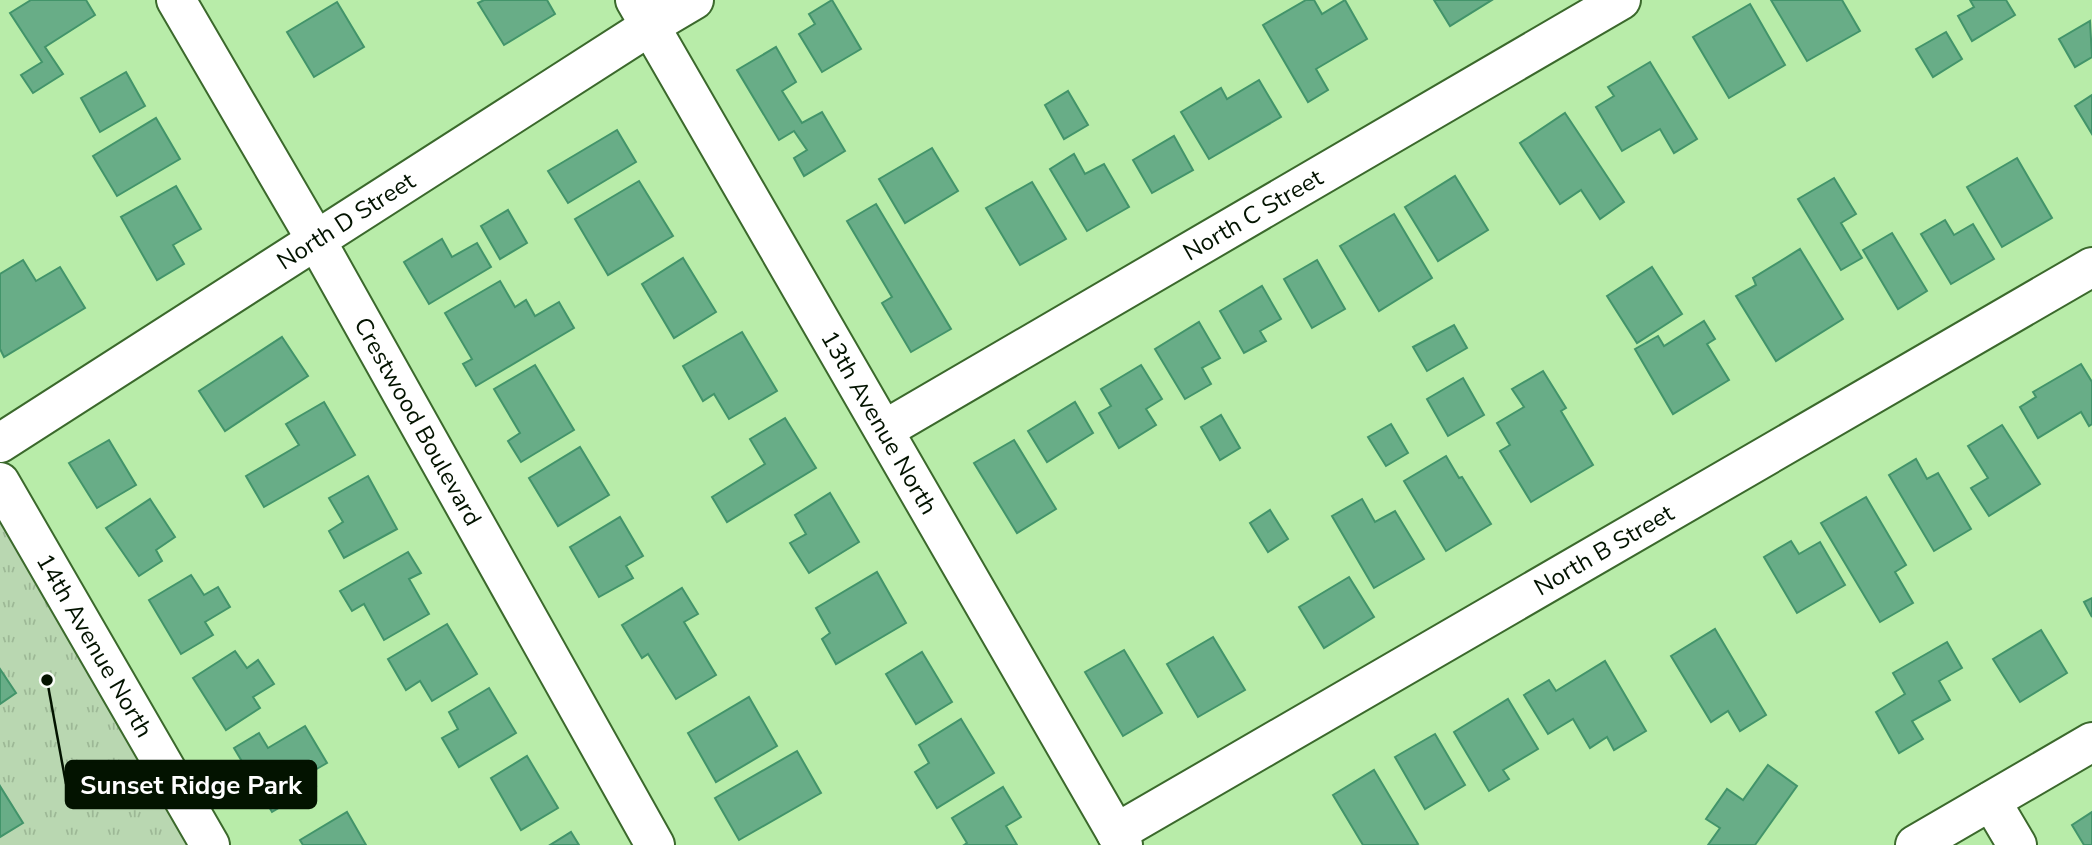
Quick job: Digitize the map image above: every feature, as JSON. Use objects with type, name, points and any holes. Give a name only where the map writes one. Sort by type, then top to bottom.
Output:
[{"type":"street","name":"Crestwood Boulevard","points":[[176,0],[316,240],[655,845]]},
{"type":"street","name":"North D Street","points":[[0,443],[316,240],[643,13],[694,0]]},
{"type":"street","name":"North C Street","points":[[884,430],[1621,0]]},
{"type":"street","name":"13th Avenue North","points":[[643,13],[1120,839]]},
{"type":"street","name":"North B Street","points":[[1120,839],[2092,267]]},
{"type":"street","name":"14th Avenue North","points":[[0,482],[210,845]]},
{"type":"street","points":[[1915,845],[2092,742]]},
{"type":"street","points":[[1991,801],[2017,845]]},
{"type":"green space","points":[[0,514],[188,845],[0,845]]},
{"type":"building","points":[[31,0],[86,0],[95,15],[45,47],[63,74],[33,93],[21,75],[42,62],[10,13]]},
{"type":"building","points":[[484,0],[547,0],[555,14],[504,45],[478,3]]},
{"type":"building","points":[[832,0],[861,49],[822,72],[799,34],[815,24],[809,14]]},
{"type":"building","points":[[1306,0],[1314,0],[1322,14],[1345,0],[1367,39],[1316,69],[1328,90],[1308,102],[1263,25]]},
{"type":"building","points":[[1434,0],[1492,0],[1450,26]]},
{"type":"building","points":[[1771,0],[1842,0],[1860,31],[1807,61]]},
{"type":"building","points":[[1970,0],[2006,0],[2015,15],[1972,41],[1958,16],[1974,7]]},
{"type":"building","points":[[337,2],[364,47],[314,77],[287,32]]},
{"type":"building","points":[[1750,4],[1785,65],[1729,98],[1693,37]]},
{"type":"building","points":[[2090,21],[2092,57],[2075,67],[2059,39]]},
{"type":"building","points":[[1946,32],[1962,59],[1933,77],[1916,49]]},
{"type":"building","points":[[776,47],[796,82],[782,91],[802,123],[822,112],[845,151],[804,176],[794,158],[807,150],[794,131],[779,140],[737,70]]},
{"type":"building","points":[[1650,62],[1697,139],[1674,153],[1660,129],[1622,151],[1596,107],[1614,96],[1608,87]]},
{"type":"building","points":[[126,72],[145,106],[100,132],[81,98]]},
{"type":"building","points":[[1259,80],[1281,117],[1209,159],[1181,112],[1221,88],[1227,99]]},
{"type":"building","points":[[1068,91],[1088,125],[1064,139],[1045,105]]},
{"type":"building","points":[[2092,95],[2092,134],[2075,106]]},
{"type":"building","points":[[1565,113],[1624,202],[1600,219],[1581,190],[1560,204],[1520,143]]},
{"type":"building","points":[[156,118],[180,159],[117,196],[93,156]]},
{"type":"building","points":[[617,130],[636,162],[568,203],[548,171]]},
{"type":"building","points":[[1174,136],[1193,170],[1152,193],[1133,160]]},
{"type":"building","points":[[932,148],[958,191],[905,223],[879,179]]},
{"type":"building","points":[[1074,154],[1085,174],[1104,164],[1129,207],[1087,231],[1050,169]]},
{"type":"building","points":[[2017,158],[2052,218],[2002,247],[1967,187]]},
{"type":"building","points":[[1455,176],[1488,230],[1438,261],[1405,207]]},
{"type":"building","points":[[1834,178],[1856,214],[1841,223],[1862,258],[1841,270],[1798,199]]},
{"type":"building","points":[[639,181],[673,236],[608,275],[575,219]]},
{"type":"building","points":[[1032,182],[1066,239],[1020,265],[986,208]]},
{"type":"building","points":[[176,186],[201,229],[173,245],[184,264],[157,280],[121,217]]},
{"type":"building","points":[[876,204],[951,329],[911,352],[882,303],[892,297],[847,221]]},
{"type":"building","points":[[508,210],[527,243],[500,259],[481,226]]},
{"type":"building","points":[[1394,214],[1432,278],[1379,311],[1340,246]]},
{"type":"building","points":[[1945,220],[1954,235],[1973,224],[1994,259],[1951,284],[1921,234]]},
{"type":"building","points":[[1892,233],[1927,291],[1898,309],[1863,250]]},
{"type":"building","points":[[442,239],[452,257],[477,243],[491,267],[429,304],[404,262]]},
{"type":"building","points":[[1800,249],[1843,319],[1776,361],[1736,296],[1756,285],[1753,278]]},
{"type":"building","points":[[683,258],[716,312],[674,338],[642,284]]},
{"type":"building","points":[[23,260],[36,281],[60,267],[85,308],[4,357],[0,349],[0,274]]},
{"type":"building","points":[[1317,260],[1345,309],[1312,328],[1284,279]]},
{"type":"building","points":[[1652,267],[1682,314],[1637,343],[1607,296]]},
{"type":"building","points":[[500,281],[515,307],[526,300],[535,316],[559,302],[574,328],[476,386],[463,364],[472,359],[445,313]]},
{"type":"building","points":[[1262,286],[1281,319],[1260,331],[1266,341],[1244,353],[1220,311]]},
{"type":"building","points":[[1704,321],[1715,339],[1707,344],[1729,380],[1673,414],[1635,349],[1658,336],[1664,346]]},
{"type":"building","points":[[1199,322],[1220,358],[1202,368],[1211,384],[1185,399],[1155,349]]},
{"type":"building","points":[[1454,325],[1467,348],[1427,371],[1413,347]]},
{"type":"building","points":[[742,332],[777,391],[729,419],[714,394],[703,401],[683,366]]},
{"type":"building","points":[[282,337],[308,376],[225,431],[199,391]]},
{"type":"building","points":[[2081,364],[2092,382],[2092,424],[2089,426],[2081,412],[2038,438],[2020,407],[2036,397],[2033,392]]},
{"type":"building","points":[[535,365],[574,430],[521,462],[508,441],[520,433],[494,389]]},
{"type":"building","points":[[1141,365],[1162,399],[1146,409],[1156,425],[1119,448],[1099,413],[1111,406],[1101,389]]},
{"type":"building","points":[[1543,371],[1566,408],[1561,411],[1593,465],[1531,502],[1500,451],[1510,445],[1497,423],[1524,407],[1512,389]]},
{"type":"building","points":[[1463,378],[1484,415],[1448,436],[1427,399]]},
{"type":"building","points":[[324,402],[355,455],[264,507],[246,476],[299,445],[286,424]]},
{"type":"building","points":[[1075,402],[1093,433],[1047,462],[1028,431]]},
{"type":"building","points":[[1221,415],[1240,448],[1220,460],[1201,427]]},
{"type":"building","points":[[785,418],[816,468],[727,522],[712,497],[765,464],[750,439]]},
{"type":"building","points":[[1391,424],[1408,453],[1386,466],[1368,437]]},
{"type":"building","points":[[2002,425],[2040,484],[1989,516],[1971,488],[1988,478],[1968,446]]},
{"type":"building","points":[[109,440],[136,485],[97,508],[69,463]]},
{"type":"building","points":[[1014,440],[1056,509],[1017,533],[974,463]]},
{"type":"building","points":[[580,447],[609,495],[558,526],[529,478]]},
{"type":"building","points":[[1446,456],[1491,524],[1446,551],[1404,481]]},
{"type":"building","points":[[1916,459],[1927,479],[1938,473],[1971,529],[1934,551],[1889,475]]},
{"type":"building","points":[[368,476],[397,529],[344,558],[329,531],[343,522],[329,498]]},
{"type":"building","points":[[830,493],[859,542],[809,573],[790,543],[806,534],[795,515]]},
{"type":"building","points":[[1866,497],[1906,565],[1895,572],[1913,603],[1880,622],[1821,523]]},
{"type":"building","points":[[150,499],[175,537],[156,550],[162,561],[139,576],[106,528]]},
{"type":"building","points":[[1362,499],[1375,522],[1395,511],[1424,559],[1374,588],[1332,516]]},
{"type":"building","points":[[1270,510],[1288,539],[1268,552],[1250,523]]},
{"type":"building","points":[[620,517],[643,556],[626,566],[633,578],[599,597],[570,547]]},
{"type":"building","points":[[1791,541],[1799,554],[1820,542],[1845,585],[1797,613],[1764,557]]},
{"type":"building","points":[[408,552],[421,573],[409,579],[429,614],[384,640],[364,604],[352,611],[340,591]]},
{"type":"building","points":[[877,572],[906,623],[836,664],[822,639],[830,633],[816,608]]},
{"type":"building","points":[[191,575],[204,595],[218,587],[230,607],[205,622],[213,635],[181,654],[149,600]]},
{"type":"building","points":[[1349,577],[1374,617],[1324,648],[1299,607]]},
{"type":"building","points":[[682,588],[698,614],[684,622],[716,675],[676,699],[648,654],[642,658],[622,625]]},
{"type":"building","points":[[2092,598],[2092,617],[2084,602]]},
{"type":"building","points":[[447,624],[477,674],[432,701],[420,681],[406,690],[388,659]]},
{"type":"building","points":[[1715,629],[1766,715],[1740,731],[1728,711],[1711,722],[1671,656]]},
{"type":"building","points":[[2041,630],[2067,673],[2020,702],[1993,659]]},
{"type":"building","points":[[1213,637],[1245,690],[1198,717],[1167,664]]},
{"type":"building","points":[[1947,642],[1962,668],[1939,681],[1950,700],[1912,721],[1923,739],[1899,753],[1876,712],[1905,694],[1893,673]]},
{"type":"building","points":[[1124,650],[1162,713],[1123,736],[1085,672]]},
{"type":"building","points":[[235,651],[247,668],[258,660],[274,684],[253,697],[260,708],[226,730],[193,678]]},
{"type":"building","points":[[922,652],[952,702],[916,724],[886,674]]},
{"type":"building","points":[[1605,661],[1646,731],[1614,750],[1607,737],[1590,748],[1573,719],[1548,734],[1524,695],[1549,680],[1556,691]]},
{"type":"building","points":[[0,669],[16,693],[0,704]]},
{"type":"building","points":[[489,688],[516,733],[459,767],[442,738],[458,729],[449,712]]},
{"type":"building","points":[[749,697],[777,746],[716,782],[688,733]]},
{"type":"building","points":[[1508,699],[1538,749],[1503,770],[1509,779],[1489,791],[1454,732]]},
{"type":"building","points":[[961,719],[994,773],[937,808],[915,772],[929,763],[919,745]]},
{"type":"building","points":[[305,726],[327,763],[308,774],[316,786],[272,812],[234,748],[259,733],[268,748]]},
{"type":"building","points":[[1435,734],[1465,785],[1425,809],[1395,757]]},
{"type":"building","points":[[797,751],[821,793],[739,840],[715,798]]},
{"type":"building","points":[[527,756],[558,808],[521,830],[491,778]]},
{"type":"building","points":[[1768,765],[1797,786],[1755,845],[1708,845],[1720,828],[1706,819],[1727,789],[1743,800]]},
{"type":"building","points":[[1374,770],[1418,844],[1363,845],[1333,795]]},
{"type":"building","points":[[0,786],[23,823],[0,837]]},
{"type":"building","points":[[1003,787],[1021,817],[1006,826],[1017,845],[964,845],[967,843],[952,818]]},
{"type":"building","points":[[347,812],[366,845],[303,845],[300,840]]},
{"type":"building","points":[[2092,812],[2092,845],[2084,845],[2072,825]]},
{"type":"building","points":[[571,832],[579,845],[550,845]]},
{"type":"place","name":"Sunset Ridge Park","points":[[47,680]]}]
